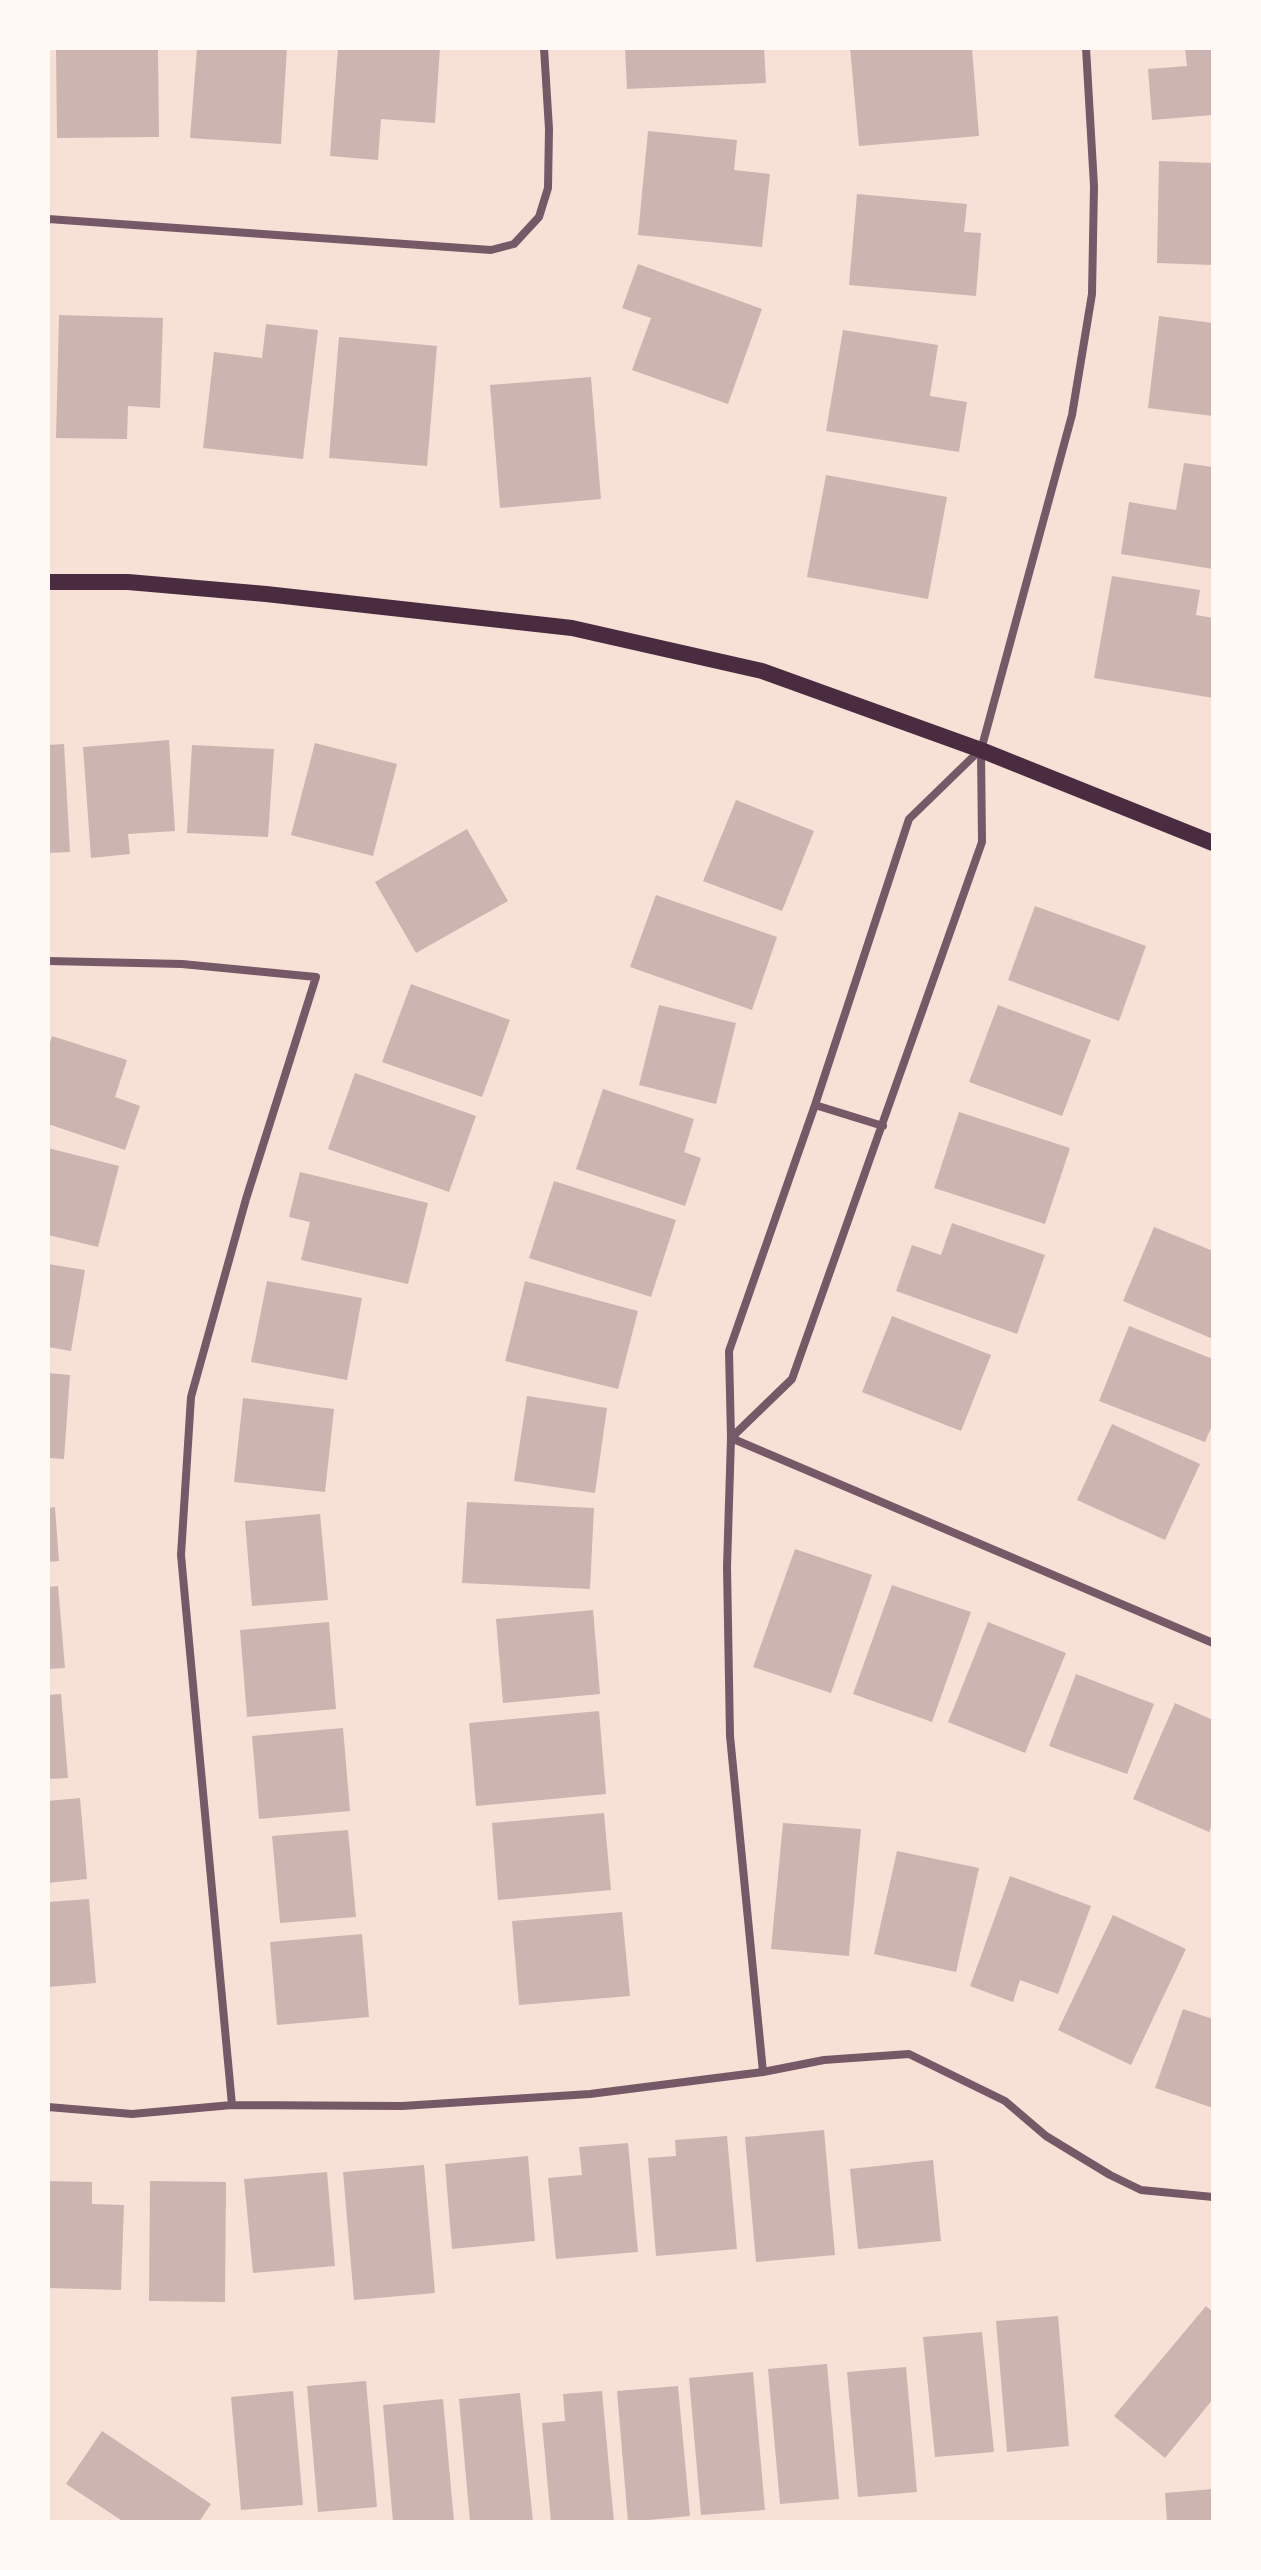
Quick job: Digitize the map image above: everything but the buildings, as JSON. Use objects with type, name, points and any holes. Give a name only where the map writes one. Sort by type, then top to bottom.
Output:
[{"type":"main road","points":[[48,582],[128,582],[266,594],[572,628],[762,671],[981,750],[1213,843]]},
{"type":"street","points":[[48,219],[491,250],[514,244],[539,217],[548,188],[549,129],[544,48]]},
{"type":"street","points":[[731,1438],[792,1379],[982,842],[981,750],[1072,415],[1092,294],[1094,186],[1086,48]]},
{"type":"street","points":[[763,2072],[730,1736],[727,1567],[731,1438],[729,1351],[815,1105],[909,819],[981,750]]},
{"type":"street","points":[[48,961],[182,964],[316,977],[246,1199],[191,1397],[181,1555],[232,2105]]},
{"type":"street","points":[[815,1105],[883,1126]]},
{"type":"street","points":[[731,1438],[1213,1643]]},
{"type":"street","points":[[48,2107],[132,2114],[232,2105],[402,2106],[590,2094],[763,2072],[824,2060],[909,2054],[1005,2101],[1046,2136],[1141,2190],[1213,2197]]}]
